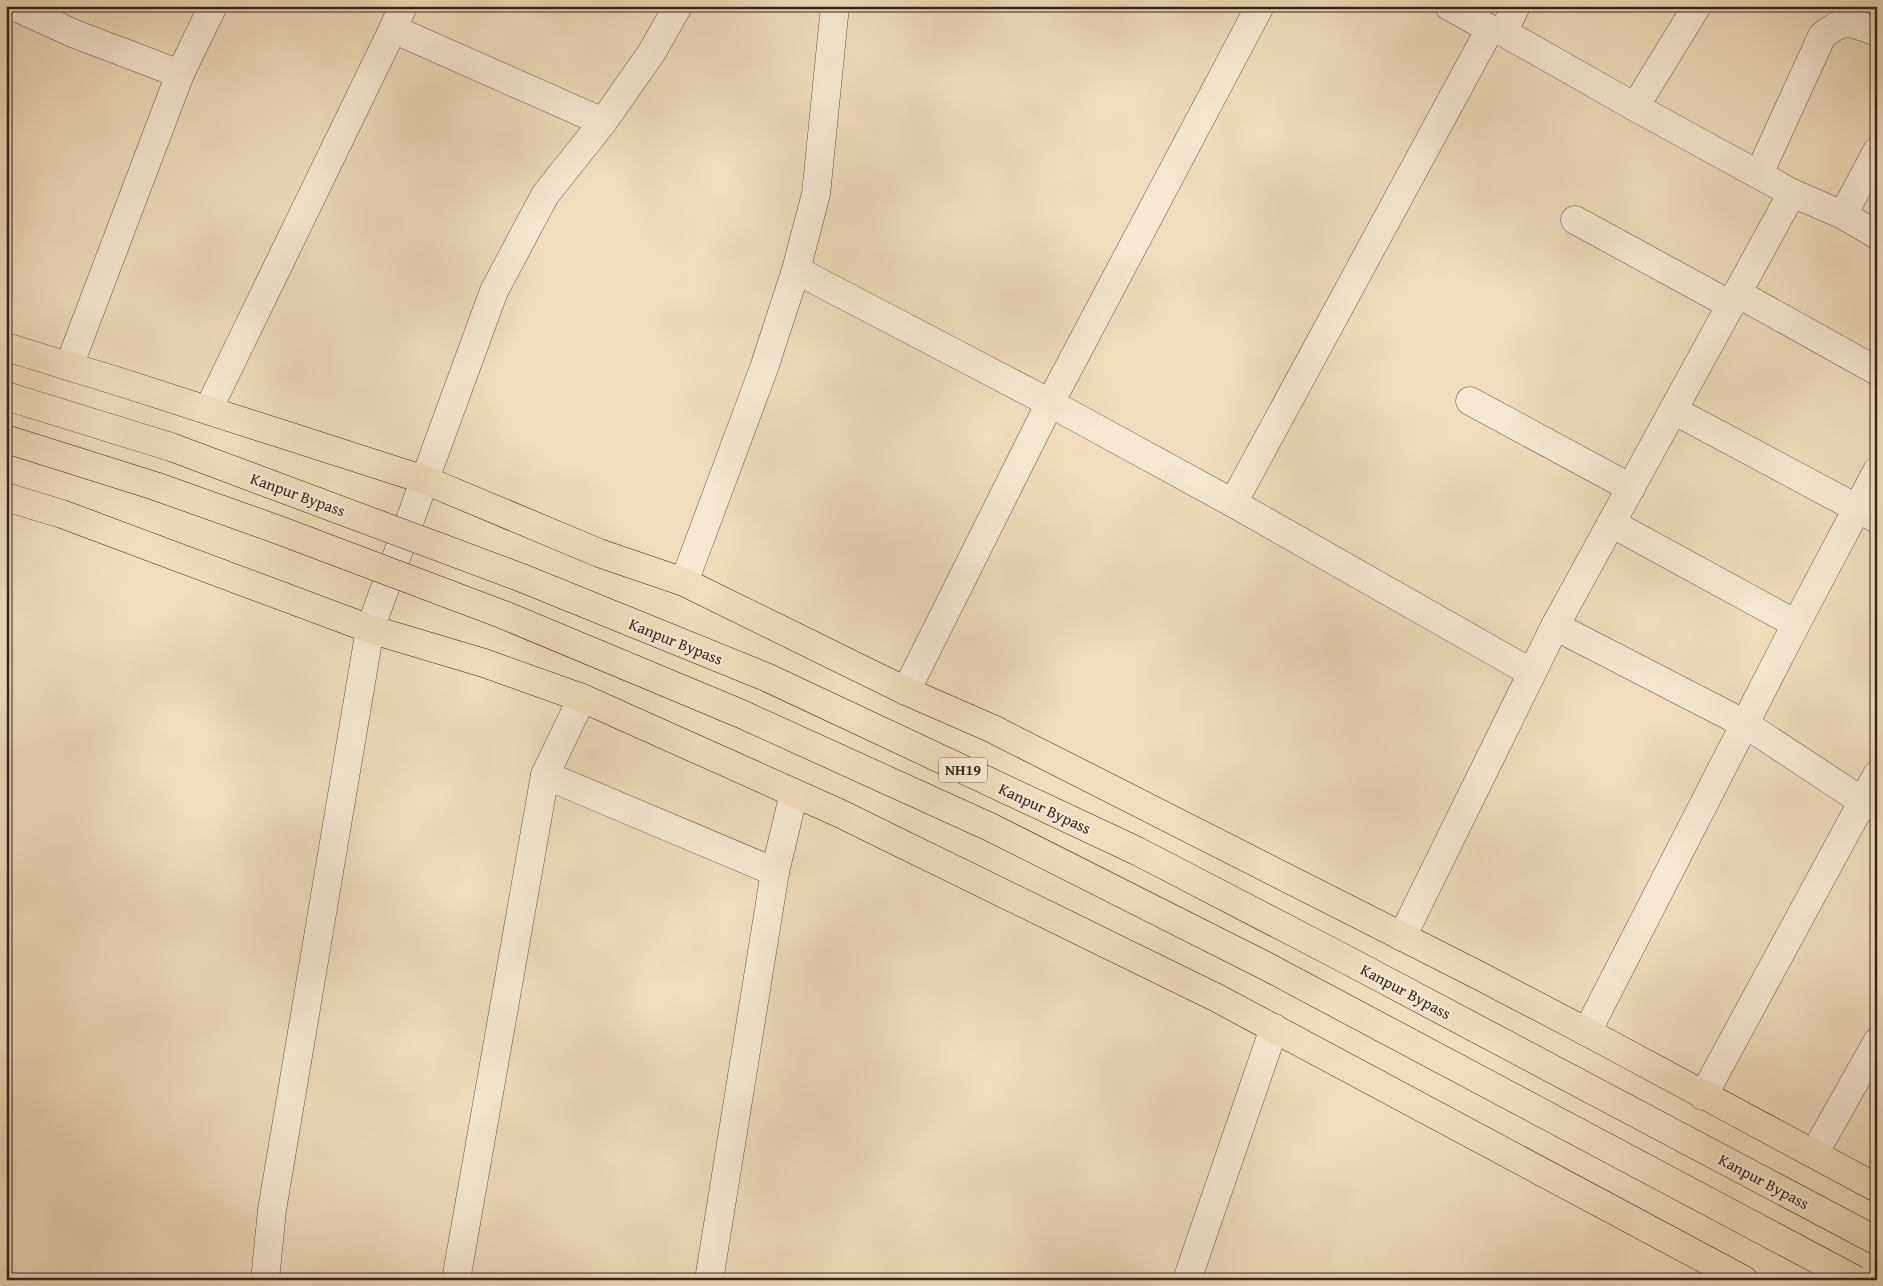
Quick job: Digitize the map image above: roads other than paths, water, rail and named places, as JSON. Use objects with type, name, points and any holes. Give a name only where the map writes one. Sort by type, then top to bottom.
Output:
[{"type":"main road","points":[[6,347],[425,480],[599,553],[684,582],[906,691],[993,729],[1587,1032],[1877,1188]]},
{"type":"main road","name":"Kanpur Bypass","points":[[6,396],[180,450],[522,578],[766,678],[1136,851],[1877,1241]]},
{"type":"main road","name":"NH19","points":[[6,439],[155,486],[258,522],[504,615],[739,713],[990,827],[1264,965],[1856,1280]]},
{"type":"main road","points":[[6,497],[62,514],[370,629],[484,663],[582,698],[839,813],[1208,993],[1744,1280]]},
{"type":"street","points":[[13,6],[75,34],[180,74]]},
{"type":"street","points":[[69,366],[180,74],[213,6]]},
{"type":"street","points":[[265,1280],[272,1210],[370,629],[494,291],[545,195],[603,122],[652,52],[678,6]]},
{"type":"street","points":[[684,582],[764,368],[796,270],[816,194],[834,6]]},
{"type":"street","points":[[906,691],[1050,403],[1260,6]]},
{"type":"street","points":[[1448,6],[1497,30],[1792,193],[1843,215],[1877,234]]},
{"type":"street","points":[[1233,503],[1497,30],[1516,6]]},
{"type":"street","points":[[1635,107],[1697,6]]},
{"type":"street","points":[[208,410],[398,18],[603,122]]},
{"type":"street","points":[[1759,174],[1822,36],[1841,23],[1854,24],[1877,32]]},
{"type":"street","points":[[1843,215],[1877,151]]},
{"type":"street","points":[[1402,937],[1555,626],[1792,193]]},
{"type":"street","points":[[1575,220],[1877,371]]},
{"type":"street","points":[[796,270],[1050,403],[1233,503],[1532,673]]},
{"type":"street","points":[[1470,401],[1631,488]]},
{"type":"street","points":[[1673,410],[1867,514]]},
{"type":"street","points":[[1587,1032],[1796,624],[1867,514],[1877,472]]},
{"type":"street","points":[[1611,523],[1796,624]]},
{"type":"street","points":[[1555,626],[1746,724],[1869,805]]},
{"type":"street","points":[[456,1280],[545,774],[582,698]]},
{"type":"street","points":[[545,774],[775,872]]},
{"type":"street","points":[[1703,1096],[1869,805],[1877,775]]},
{"type":"street","points":[[709,1280],[775,872],[794,794]]},
{"type":"street","points":[[1187,1280],[1274,1028]]},
{"type":"street","points":[[1814,1154],[1877,1042]]}]
